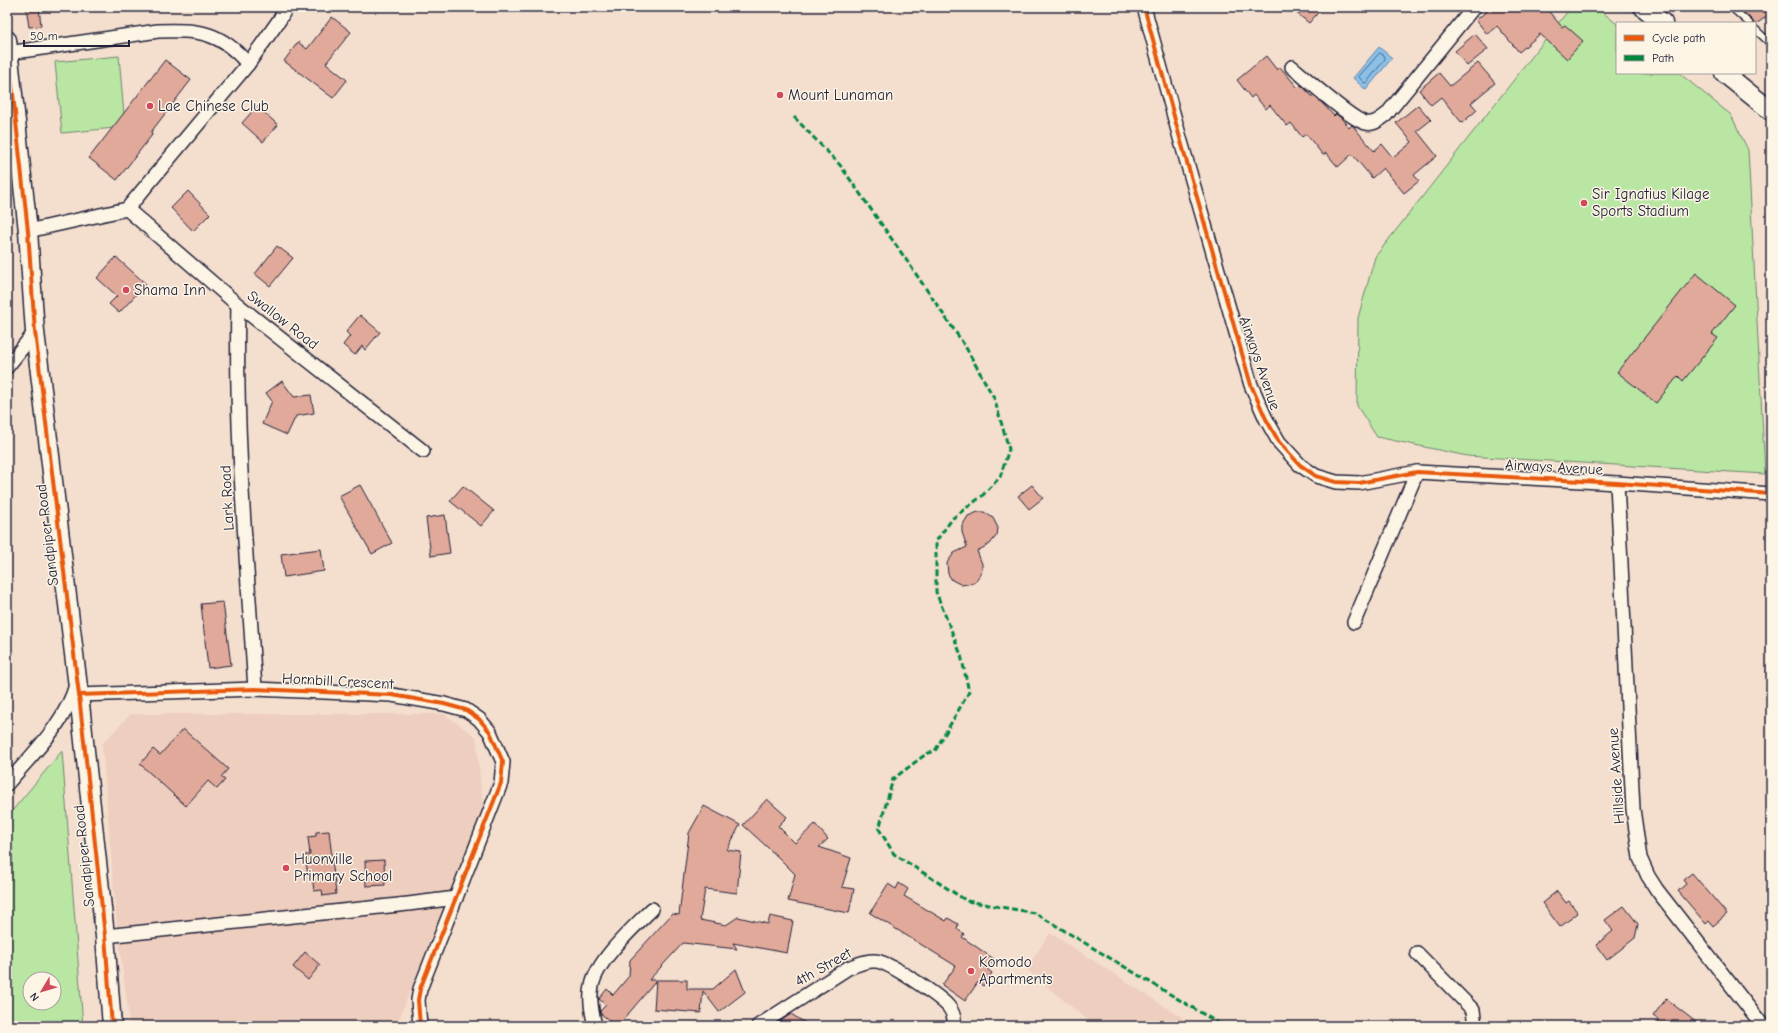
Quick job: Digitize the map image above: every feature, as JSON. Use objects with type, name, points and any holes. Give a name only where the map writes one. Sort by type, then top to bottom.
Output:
[{"type":"street","points":[[28,231],[127,209],[248,64],[280,19],[286,7]]},
{"type":"street","name":"Airways Avenue","points":[[1144,7],[1180,138],[1252,385],[1266,419],[1279,442],[1300,465],[1316,476],[1336,482],[1359,483],[1417,472],[1617,483],[1771,494]]},
{"type":"street","points":[[1292,67],[1349,114],[1368,124],[1376,122],[1386,115],[1474,7]]},
{"type":"street","points":[[1643,7],[1662,22]]},
{"type":"street","points":[[8,47],[158,31],[181,30],[200,32],[224,40],[248,64]]},
{"type":"street","name":"Sandpiper Road","points":[[8,47],[28,231],[36,332],[78,689],[105,936],[112,1026]]},
{"type":"street","points":[[1725,74],[1771,111]]},
{"type":"street","name":"Swallow Road","points":[[127,209],[238,305],[423,451]]},
{"type":"street","name":"Lark Road","points":[[238,305],[237,356],[243,499],[255,689]]},
{"type":"street","points":[[7,367],[36,332]]},
{"type":"street","points":[[1354,622],[1417,472]]},
{"type":"street","name":"Hillside Avenue","points":[[1617,483],[1633,809],[1640,858],[1656,890],[1763,1026]]},
{"type":"street","points":[[7,784],[57,724],[78,689]]},
{"type":"street","name":"Hornbill Crescent","points":[[78,689],[255,689],[392,695],[444,704],[466,710],[479,719],[490,732],[503,762],[501,783],[420,989],[418,1000],[420,1026]]},
{"type":"street","points":[[105,936],[456,898]]},
{"type":"street","points":[[595,1026],[591,997],[592,986],[596,974],[613,950],[652,909]]},
{"type":"street","points":[[1417,953],[1473,1010],[1475,1026]]},
{"type":"street","name":"4th Street","points":[[758,1026],[848,968],[864,962],[876,960],[888,965],[935,995],[948,1006],[953,1013],[954,1026]]},
{"type":"lane","points":[[1731,7],[1747,22]]},
{"type":"lane","points":[[1756,30],[1771,44]]},
{"type":"shaded area","name":"Huonville Primary School","points":[[131,714],[444,714],[476,737],[483,809],[396,1026],[130,1026],[117,926],[102,744]]},
{"type":"shaded area","points":[[1050,933],[1195,1026],[1095,1026],[1026,969]]},
{"type":"green space","name":"Sir Ignatius Kilage Sports Stadium","points":[[1571,7],[1596,7],[1616,23],[1616,74],[1680,74],[1731,115],[1748,150],[1765,474],[1467,456],[1377,437],[1357,406],[1358,318],[1375,257]]},
{"type":"green space","points":[[119,56],[125,127],[62,133],[55,62]]},
{"type":"green space","points":[[62,751],[83,1026],[7,1026],[7,817]]},
{"type":"water","points":[[1379,47],[1392,58],[1366,90],[1353,78]]},
{"type":"building","points":[[26,7],[39,7],[41,26],[29,27]]},
{"type":"building","points":[[1289,7],[1323,7],[1309,23]]},
{"type":"building","points":[[1492,7],[1545,7],[1562,27],[1565,25],[1583,41],[1567,59],[1540,34],[1519,52],[1497,26],[1487,34],[1476,20]]},
{"type":"building","points":[[1738,7],[1771,7],[1771,13],[1756,24],[1756,22],[1753,22]]},
{"type":"building","points":[[332,17],[351,32],[326,63],[347,80],[333,98],[284,61],[298,42],[307,49]]},
{"type":"building","points":[[1475,34],[1488,49],[1467,66],[1455,51]]},
{"type":"building","points":[[1266,56],[1277,70],[1280,67],[1298,88],[1301,85],[1334,116],[1336,114],[1341,118],[1349,128],[1352,125],[1374,151],[1382,144],[1393,158],[1412,142],[1396,123],[1418,105],[1431,120],[1417,131],[1437,156],[1414,175],[1419,181],[1404,193],[1383,168],[1372,178],[1352,154],[1338,167],[1326,153],[1323,155],[1306,134],[1302,137],[1291,123],[1287,126],[1270,105],[1266,109],[1254,95],[1251,98],[1237,80]]},
{"type":"building","name":"Lae Chinese Club","points":[[165,60],[191,80],[151,132],[152,135],[117,180],[89,158]]},
{"type":"building","points":[[1478,63],[1495,83],[1471,103],[1477,110],[1462,123],[1441,97],[1431,105],[1419,90],[1439,73],[1450,86]]},
{"type":"building","points":[[257,106],[278,125],[263,142],[242,123]]},
{"type":"building","points":[[188,191],[210,214],[193,231],[171,208]]},
{"type":"building","points":[[277,246],[293,258],[270,286],[255,274]]},
{"type":"building","name":"Shama Inn","points":[[116,257],[146,284],[119,313],[109,304],[117,296],[97,278]]},
{"type":"building","points":[[1696,273],[1735,305],[1712,334],[1718,338],[1683,381],[1678,376],[1656,403],[1617,372]]},
{"type":"building","points":[[360,315],[380,332],[365,350],[362,346],[355,355],[343,345],[350,336],[346,332]]},
{"type":"building","points":[[282,381],[294,397],[311,395],[314,413],[296,416],[287,435],[262,424],[272,401],[266,393]]},
{"type":"building","points":[[360,485],[392,543],[372,554],[339,496]]},
{"type":"building","points":[[1032,485],[1043,498],[1029,509],[1018,496]]},
{"type":"building","points":[[463,486],[494,511],[481,526],[450,501]]},
{"type":"building","points":[[978,512],[984,512],[993,518],[998,528],[997,535],[990,544],[977,551],[982,564],[982,570],[977,580],[973,583],[962,585],[952,580],[948,574],[947,563],[954,553],[967,547],[962,532],[962,526],[968,516]]},
{"type":"building","points":[[445,515],[450,553],[431,556],[426,518]]},
{"type":"building","points":[[321,549],[324,571],[284,577],[281,554]]},
{"type":"building","points":[[223,602],[231,665],[208,668],[201,604]]},
{"type":"building","points":[[183,729],[228,769],[221,777],[225,780],[217,789],[208,781],[186,806],[140,764],[153,749],[160,755]]},
{"type":"building","points":[[767,799],[787,817],[778,826],[795,843],[815,824],[828,839],[819,847],[851,858],[842,887],[854,889],[849,913],[788,901],[795,874],[743,825]]},
{"type":"building","points":[[704,806],[740,825],[727,850],[741,852],[737,893],[705,889],[700,920],[726,925],[738,917],[768,924],[770,916],[793,921],[787,953],[733,943],[737,949],[683,943],[649,980],[687,980],[687,989],[713,989],[736,969],[745,992],[719,1012],[703,991],[701,1013],[654,1009],[656,981],[618,1026],[616,1026],[600,1013],[606,1005],[599,999],[607,989],[613,995],[629,976],[630,960],[672,914],[679,915],[689,833]]},
{"type":"building","points":[[329,831],[336,894],[323,896],[322,890],[314,891],[312,875],[308,876],[305,855],[310,855],[308,837],[316,836],[316,832]]},
{"type":"building","points":[[384,860],[385,885],[366,886],[365,861]]},
{"type":"building","points":[[1692,873],[1727,914],[1713,926],[1709,921],[1706,924],[1678,891],[1686,884],[1683,880]]},
{"type":"building","points":[[899,883],[908,889],[904,896],[946,921],[948,918],[958,924],[957,929],[964,934],[962,937],[994,959],[987,969],[992,973],[983,986],[978,982],[965,1001],[942,985],[956,966],[870,913],[888,884],[896,889]]},
{"type":"building","points":[[1557,891],[1566,903],[1569,901],[1578,913],[1560,927],[1542,903]]},
{"type":"building","points":[[1624,906],[1638,924],[1635,938],[1607,960],[1596,945],[1613,931],[1605,920]]},
{"type":"building","points":[[305,952],[320,965],[308,980],[293,967]]},
{"type":"building","points":[[1666,999],[1701,1026],[1654,1026],[1659,1020],[1653,1016]]},
{"type":"building","points":[[791,1014],[810,1026],[773,1026]]},
{"type":"marked path","points":[[794,117],[840,165],[965,346],[994,398],[1009,449],[1000,477],[982,496],[953,518],[936,541],[936,592],[961,655],[969,692],[935,751],[926,754],[893,779],[879,829],[894,854],[967,901],[1035,913],[1223,1026]]},
{"type":"cycle path","points":[[1144,7],[1251,385],[1266,419],[1279,442],[1300,465],[1316,476],[1336,482],[1359,483],[1417,472],[1617,483],[1771,494]]},
{"type":"cycle path","points":[[7,40],[28,231],[35,332],[79,695],[105,936],[112,1026]]},
{"type":"cycle path","points":[[79,695],[255,689],[392,695],[444,704],[466,710],[479,719],[490,732],[503,762],[501,783],[420,989],[418,1000],[420,1026]]},
{"type":"place","name":"Mount Lunaman","points":[[780,95]]},
{"type":"place","name":"Lae Chinese Club","points":[[150,106]]},
{"type":"place","name":"Sir Ignatius Kilage Sports Stadium","points":[[1584,203]]},
{"type":"place","name":"Shama Inn","points":[[126,290]]},
{"type":"place","name":"Huonville Primary School","points":[[286,868]]},
{"type":"place","name":"Komodo Apartments","points":[[971,971]]}]
